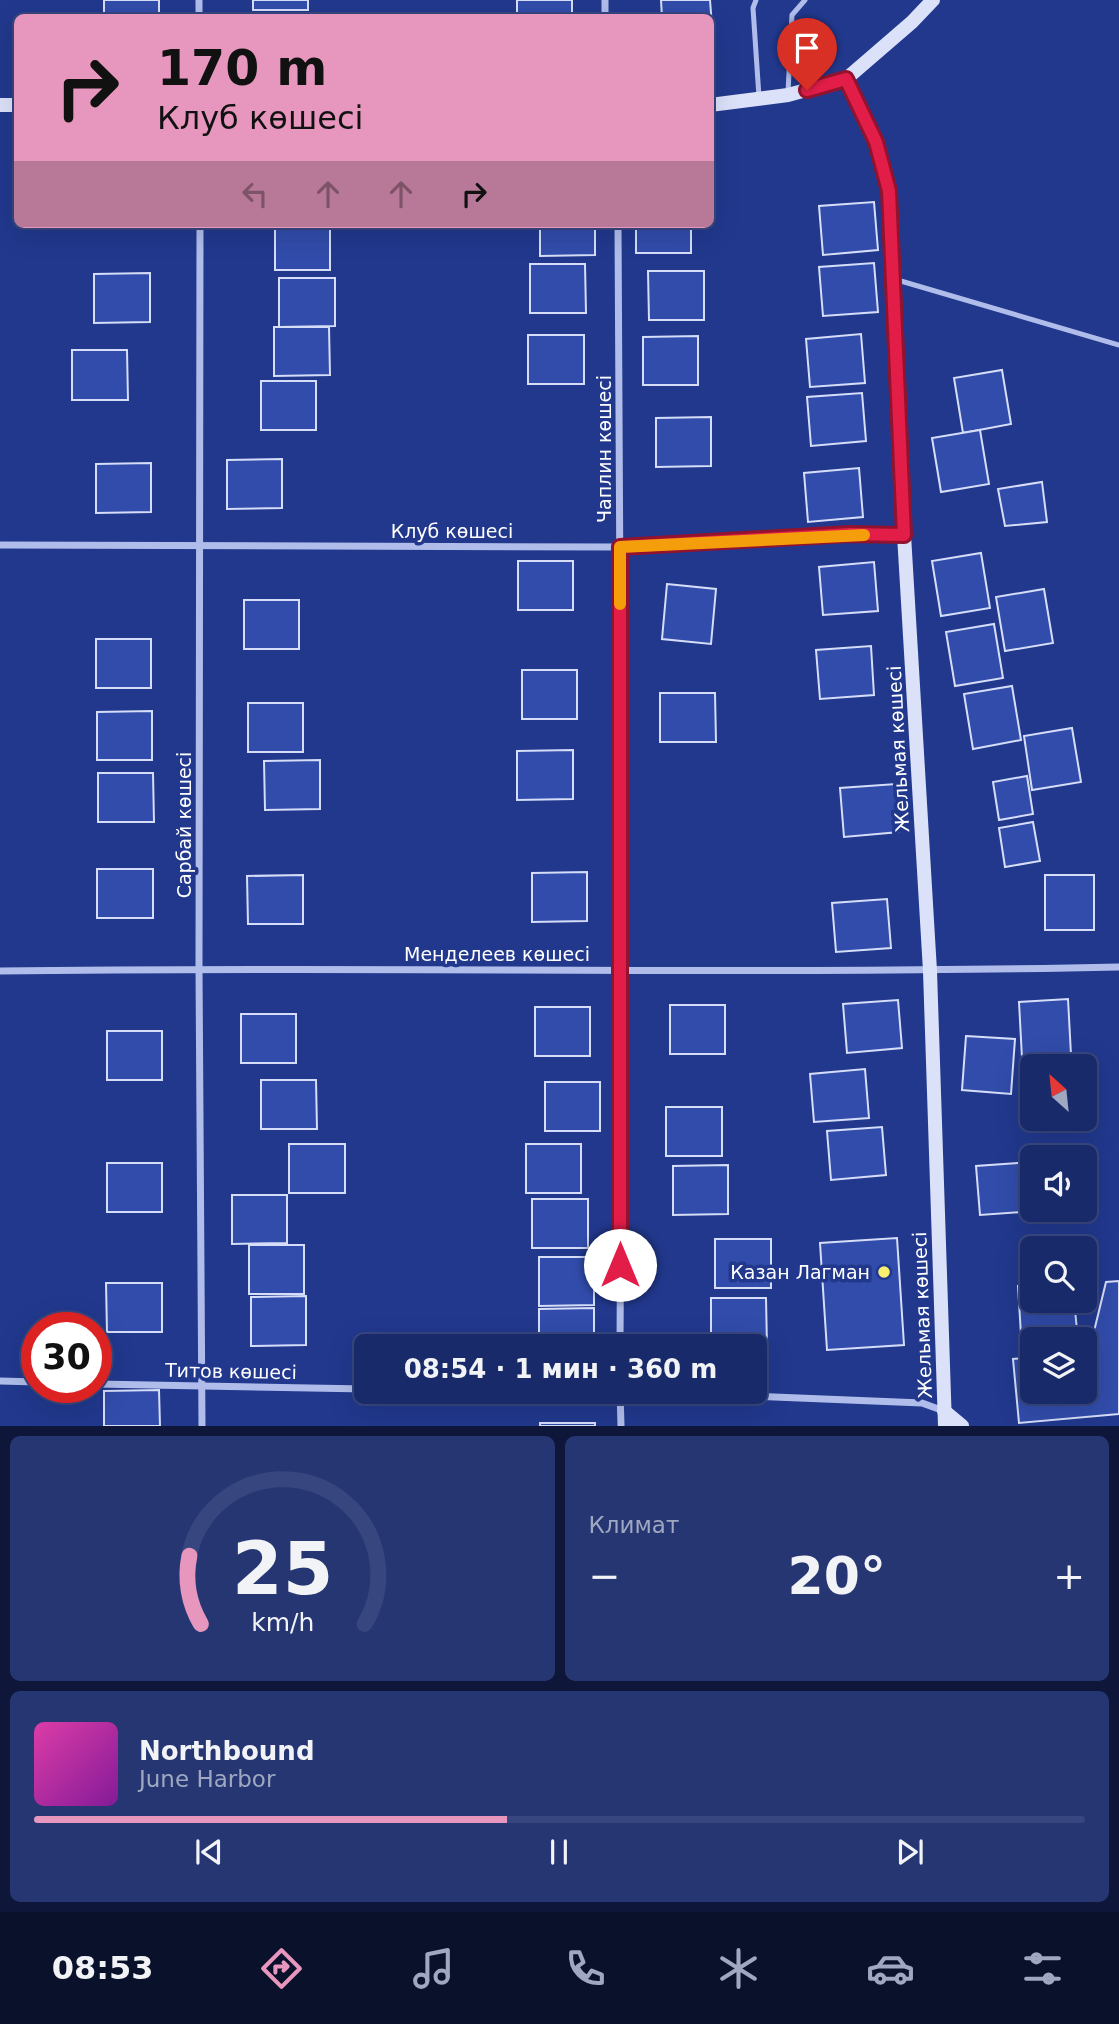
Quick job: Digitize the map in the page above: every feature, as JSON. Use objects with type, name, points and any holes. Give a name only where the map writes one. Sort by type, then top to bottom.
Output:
[{"type":"street","points":[[714,105],[788,95],[846,79],[912,22],[933,0]]},
{"type":"street","name":"Жельмая көшесі","points":[[846,79],[876,142],[889,191],[904,535],[930,971],[945,1418]]},
{"type":"street","name":"Сарбай көшесі","points":[[200,228],[202,1426]]},
{"type":"street","name":"Чаплин көшесі","points":[[618,228],[622,971],[620,1334]]},
{"type":"street","name":"Клуб көшесі","points":[[0,545],[620,547],[849,534],[904,535]]},
{"type":"street","name":"Менделеев көшесі","points":[[0,971],[200,968],[930,971],[1119,967]]},
{"type":"street","points":[[0,1381],[21,1382]]},
{"type":"street","name":"Титов көшесі","points":[[112,1385],[354,1389]]},
{"type":"street","points":[[767,1397],[922,1403],[962,1426]]},
{"type":"street","points":[[620,1404],[621,1426]]},
{"type":"lane","points":[[756,0],[752,8],[760,100]]},
{"type":"lane","points":[[788,95],[792,15],[805,0]]},
{"type":"lane","points":[[894,279],[1119,345]]},
{"type":"building","points":[[104,0],[159,0],[159,14],[104,14]]},
{"type":"building","points":[[253,0],[308,0],[308,10],[253,10]]},
{"type":"building","points":[[517,0],[572,0],[572,14],[517,14]]},
{"type":"building","points":[[661,0],[710,0],[711,14],[662,14]]},
{"type":"building","points":[[874,202],[878,250],[823,255],[819,206]]},
{"type":"building","points":[[275,228],[330,228],[330,270],[275,270]]},
{"type":"building","points":[[540,228],[595,228],[595,255],[540,256]]},
{"type":"building","points":[[636,228],[691,228],[691,253],[636,253]]},
{"type":"building","points":[[874,263],[878,312],[823,316],[819,267]]},
{"type":"building","points":[[530,264],[585,264],[586,313],[530,313]]},
{"type":"building","points":[[648,271],[704,271],[704,320],[649,320]]},
{"type":"building","points":[[150,273],[150,322],[94,323],[94,274]]},
{"type":"building","points":[[279,278],[335,278],[335,326],[279,327]]},
{"type":"building","points":[[274,327],[329,327],[330,375],[274,376]]},
{"type":"building","points":[[861,334],[865,383],[810,387],[806,339]]},
{"type":"building","points":[[528,335],[584,335],[584,384],[528,384]]},
{"type":"building","points":[[698,336],[698,385],[643,385],[643,337]]},
{"type":"building","points":[[72,350],[127,350],[128,400],[72,400]]},
{"type":"building","points":[[1002,370],[1011,424],[963,433],[954,378]]},
{"type":"building","points":[[261,381],[316,381],[316,430],[261,430]]},
{"type":"building","points":[[862,393],[866,441],[811,446],[807,397]]},
{"type":"building","points":[[711,417],[711,466],[656,467],[656,418]]},
{"type":"building","points":[[980,430],[989,484],[941,492],[932,438]]},
{"type":"building","points":[[282,459],[282,508],[227,509],[227,460]]},
{"type":"building","points":[[151,463],[151,512],[96,513],[96,464]]},
{"type":"building","points":[[859,468],[863,517],[808,522],[804,473]]},
{"type":"building","points":[[1042,482],[1047,522],[1005,526],[998,489]]},
{"type":"building","points":[[981,553],[990,608],[941,616],[932,561]]},
{"type":"building","points":[[518,561],[573,561],[573,610],[518,610]]},
{"type":"building","points":[[874,562],[878,611],[823,615],[819,567]]},
{"type":"building","points":[[667,584],[716,589],[711,644],[662,639]]},
{"type":"building","points":[[1044,589],[1053,643],[1005,651],[996,597]]},
{"type":"building","points":[[244,600],[299,600],[299,649],[244,649]]},
{"type":"building","points":[[994,624],[1003,678],[955,686],[946,632]]},
{"type":"building","points":[[96,639],[151,639],[151,688],[96,688]]},
{"type":"building","points":[[871,646],[874,695],[820,699],[816,650]]},
{"type":"building","points":[[522,670],[577,670],[577,719],[522,719]]},
{"type":"building","points":[[1012,686],[1021,740],[973,749],[964,694]]},
{"type":"building","points":[[660,693],[715,693],[716,742],[660,742]]},
{"type":"building","points":[[248,703],[303,703],[303,752],[248,752]]},
{"type":"building","points":[[152,711],[152,760],[97,760],[97,712]]},
{"type":"building","points":[[1072,728],[1081,782],[1032,790],[1024,736]]},
{"type":"building","points":[[573,750],[573,799],[517,800],[517,751]]},
{"type":"building","points":[[320,760],[320,809],[265,810],[264,761]]},
{"type":"building","points":[[98,773],[153,773],[154,822],[98,822]]},
{"type":"building","points":[[1027,776],[1033,814],[999,820],[993,782]]},
{"type":"building","points":[[896,784],[899,832],[844,837],[840,788]]},
{"type":"building","points":[[1033,822],[1040,861],[1005,867],[999,828]]},
{"type":"building","points":[[97,869],[153,869],[153,918],[97,918]]},
{"type":"building","points":[[587,872],[587,921],[532,922],[532,873]]},
{"type":"building","points":[[303,875],[303,924],[248,924],[247,876]]},
{"type":"building","points":[[1045,875],[1094,875],[1094,930],[1045,930]]},
{"type":"building","points":[[887,899],[891,948],[836,952],[832,903]]},
{"type":"building","points":[[1068,999],[1071,1054],[1022,1054],[1019,1002]]},
{"type":"building","points":[[898,1000],[902,1048],[847,1053],[843,1004]]},
{"type":"building","points":[[670,1005],[725,1005],[725,1054],[670,1054]]},
{"type":"building","points":[[535,1007],[590,1007],[590,1056],[535,1056]]},
{"type":"building","points":[[241,1014],[296,1014],[296,1063],[241,1063]]},
{"type":"building","points":[[107,1031],[162,1031],[162,1080],[107,1080]]},
{"type":"building","points":[[966,1036],[1015,1039],[1011,1094],[962,1090]]},
{"type":"building","points":[[865,1069],[869,1118],[814,1122],[810,1074]]},
{"type":"building","points":[[261,1080],[316,1080],[317,1129],[261,1129]]},
{"type":"building","points":[[545,1082],[600,1082],[600,1131],[545,1131]]},
{"type":"building","points":[[666,1107],[722,1107],[722,1156],[666,1156]]},
{"type":"building","points":[[882,1127],[886,1175],[831,1180],[827,1131]]},
{"type":"building","points":[[289,1144],[345,1144],[345,1193],[289,1193]]},
{"type":"building","points":[[526,1144],[581,1144],[581,1193],[526,1193]]},
{"type":"building","points":[[107,1163],[162,1163],[162,1212],[107,1212]]},
{"type":"building","points":[[1020,1163],[1020,1212],[980,1215],[976,1166]]},
{"type":"building","points":[[728,1165],[728,1214],[673,1215],[673,1166]]},
{"type":"building","points":[[232,1195],[287,1195],[287,1243],[232,1244]]},
{"type":"building","points":[[532,1199],[588,1199],[588,1248],[532,1248]]},
{"type":"building","points":[[897,1238],[904,1345],[827,1350],[820,1243]]},
{"type":"building","points":[[715,1239],[771,1239],[771,1288],[715,1288]]},
{"type":"building","points":[[249,1245],[304,1245],[304,1294],[249,1294]]},
{"type":"building","points":[[539,1257],[594,1257],[594,1305],[539,1306]]},
{"type":"building","points":[[1119,1281],[1119,1414],[1019,1423],[1013,1359],[1020,1358],[1020,1404],[1097,1404],[1095,1327],[1106,1282]]},
{"type":"building","points":[[106,1283],[162,1283],[162,1332],[112,1332],[112,1312],[107,1312]]},
{"type":"building","points":[[1018,1286],[1020,1313],[1075,1313],[1077,1327],[1021,1327]]},
{"type":"building","points":[[306,1296],[306,1345],[251,1346],[251,1297]]},
{"type":"building","points":[[711,1298],[766,1298],[767,1334],[711,1334]]},
{"type":"building","points":[[594,1308],[594,1334],[539,1334],[539,1309]]},
{"type":"building","points":[[159,1390],[160,1426],[104,1426],[104,1403],[112,1403],[112,1391]]},
{"type":"building","points":[[540,1423],[595,1423],[595,1426],[540,1426]]},
{"type":"slow traffic","points":[[620,604],[620,547],[864,535]]},
{"type":"place","name":"Казан Лагман","points":[[884,1272]]},
{"type":"route","points":[[620,1265],[620,547],[849,534],[904,535],[889,191],[876,142],[846,79],[807,90]]}]
